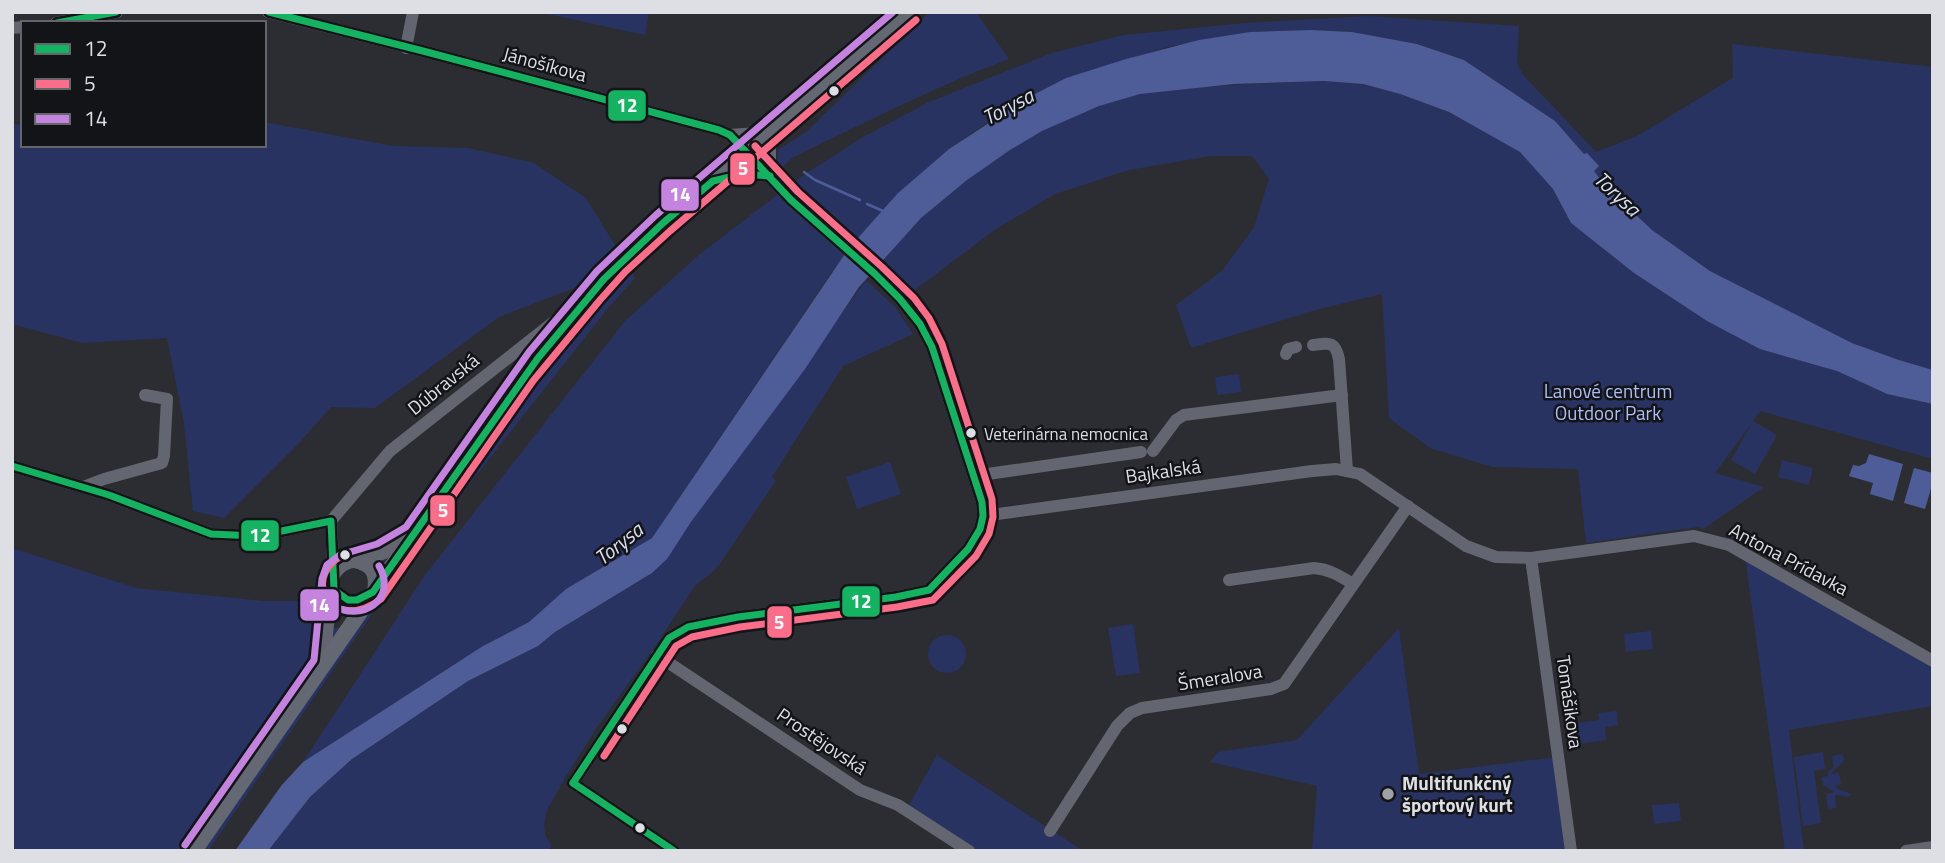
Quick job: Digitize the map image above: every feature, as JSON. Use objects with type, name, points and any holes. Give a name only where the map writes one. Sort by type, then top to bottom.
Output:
[{"type":"main road","points":[[194,851],[538,358],[592,293],[640,245],[712,181],[909,12]]},
{"type":"street","points":[[67,21],[117,12]]},
{"type":"street","name":"Jánošíkova","points":[[268,12],[719,130],[730,135],[747,153]]},
{"type":"street","points":[[406,48],[413,12]]},
{"type":"street","points":[[730,135],[770,132],[770,176]]},
{"type":"street","points":[[674,851],[573,783],[669,638],[688,627],[738,617],[896,597],[929,590],[968,548],[980,529],[983,516],[982,502],[932,346],[920,324],[906,305],[875,274],[791,200],[747,153]]},
{"type":"street","points":[[712,181],[743,174],[770,176]]},
{"type":"street","name":"Dúbravská","points":[[331,521],[390,451],[592,293]]},
{"type":"street","points":[[1313,345],[1327,343],[1337,349],[1347,471]]},
{"type":"street","points":[[83,487],[162,463],[167,398],[145,395]]},
{"type":"street","name":"Bajkalská","points":[[974,476],[1147,452],[1176,420],[1184,415],[1342,395]]},
{"type":"street","points":[[12,466],[83,487],[211,534],[257,536],[331,521],[332,580],[324,664]]},
{"type":"street","name":"Bajkalská","points":[[983,516],[1321,470],[1347,471],[1360,474],[1465,546],[1496,557],[1531,558]]},
{"type":"street","name":"Šmeralova","points":[[1050,831],[1118,726],[1130,713],[1142,708],[1271,690],[1284,684],[1408,506]]},
{"type":"street","points":[[333,553],[341,562],[351,562],[363,564],[374,576],[373,592],[356,601],[348,601],[334,590],[332,580],[336,571],[351,562],[393,549],[414,534]]},
{"type":"street","name":"Antona Prídavka","points":[[1531,558],[1694,536],[1728,545],[1748,555],[1933,661]]},
{"type":"street","name":"Tomášikova","points":[[1531,558],[1571,851]]},
{"type":"street","points":[[1229,580],[1314,568],[1331,571],[1353,584]]},
{"type":"street","name":"Prostějovská","points":[[657,655],[860,790],[898,805],[969,851]]},
{"type":"street","points":[[1906,851],[1933,847]]},
{"type":"green space","points":[[538,12],[649,12],[645,35]]},
{"type":"green space","points":[[930,12],[976,12],[1009,59],[926,93],[792,158],[776,173],[778,150],[807,131]]},
{"type":"green space","points":[[1368,16],[1519,26],[1517,64],[1523,75],[1596,152],[1637,136],[1733,78],[1732,44],[1933,67],[1933,370],[1852,343],[1710,271],[1652,230],[1600,181],[1593,171],[1598,166],[1555,121],[1464,60],[1417,44],[1352,32],[1311,30],[1250,32],[1168,47],[1066,78],[1027,98],[949,149],[898,193],[831,273],[652,538],[566,589],[529,622],[483,646],[303,762],[425,575],[625,321],[700,254],[802,176],[863,137],[929,102],[1052,53],[1124,35],[1245,23]]},
{"type":"green space","name":"Lanové centrum Outdoor Park","points":[[1324,81],[1363,84],[1400,94],[1449,112],[1520,152],[1553,189],[1571,223],[1634,273],[1707,321],[1837,371],[1887,394],[1933,404],[1933,459],[1760,411],[1753,421],[1777,435],[1755,474],[1731,460],[1752,423],[1715,473],[1764,487],[1703,529],[1698,527],[1586,543],[1578,469],[1492,467],[1430,448],[1389,418],[1382,294],[1319,309],[1191,348],[1176,305],[1222,271],[1254,227],[1269,179],[1252,156],[1211,156],[1129,170],[1055,194],[993,231],[911,293],[880,265],[922,217],[945,197],[995,159],[1079,113],[1144,93]]},
{"type":"green space","points":[[266,122],[393,146],[468,148],[534,163],[586,198],[635,278],[609,307],[407,563],[208,851],[12,851],[12,548],[136,588],[263,601],[329,601],[327,629],[354,626],[539,367],[611,274],[499,317],[375,408],[331,407],[224,518],[193,511],[184,424],[167,338],[82,343],[12,324],[12,124],[21,125],[21,147],[266,147]]},
{"type":"green space","points":[[866,280],[896,308],[913,334],[843,366],[772,477],[776,481],[716,569],[695,586],[565,778],[547,810],[544,824],[545,835],[552,846],[549,851],[268,851],[310,797],[352,759],[468,681],[538,646],[555,632],[652,573],[667,559]]},
{"type":"green space","points":[[1239,374],[1241,392],[1217,395],[1215,377]]},
{"type":"green space","points":[[1782,460],[1813,468],[1809,485],[1778,477]]},
{"type":"green space","points":[[890,462],[901,494],[857,509],[846,477]]},
{"type":"green space","points":[[1744,549],[1933,660],[1933,706],[1789,730],[1804,851],[1785,851]]},
{"type":"green space","points":[[1133,624],[1140,673],[1116,676],[1108,628]]},
{"type":"green space","points":[[1399,628],[1419,774],[1557,757],[1571,851],[1312,851],[1317,786],[1210,762],[1218,752],[1297,740]]},
{"type":"green space","points":[[1651,631],[1653,649],[1626,652],[1624,634]]},
{"type":"green space","points":[[947,635],[961,640],[966,654],[961,668],[947,673],[933,668],[928,654],[933,640]]},
{"type":"green space","points":[[1617,711],[1618,725],[1605,727],[1606,740],[1579,744],[1577,723],[1599,720],[1598,713]]},
{"type":"green space","points":[[1823,752],[1825,769],[1814,771],[1821,823],[1803,826],[1794,757]]},
{"type":"green space","points":[[1843,754],[1844,761],[1832,774],[1839,773],[1841,784],[1835,787],[1852,794],[1848,797],[1835,795],[1836,808],[1828,809],[1826,794],[1835,792],[1823,785],[1822,777],[1828,776],[1834,766],[1832,756]]},
{"type":"green space","points":[[937,755],[1083,851],[967,851],[905,812]]},
{"type":"green space","points":[[1679,803],[1681,821],[1654,824],[1652,805]]},
{"type":"shaded area","points":[[1250,32],[1352,32],[1417,44],[1464,60],[1555,121],[1584,154],[1587,153],[1599,166],[1594,171],[1600,181],[1652,230],[1710,271],[1852,343],[1933,370],[1933,404],[1887,394],[1837,371],[1760,349],[1707,321],[1634,273],[1571,223],[1553,189],[1520,152],[1449,112],[1363,84],[1324,81],[1234,84],[1140,94],[1099,106],[1042,131],[967,180],[921,218],[859,287],[805,369],[691,522],[667,559],[652,573],[555,632],[538,646],[468,681],[352,759],[310,797],[268,851],[235,851],[281,786],[303,762],[483,646],[529,622],[566,589],[652,538],[849,248],[898,193],[949,149],[1027,98],[1066,78],[1199,40]]},
{"type":"shaded area","points":[[1869,454],[1903,464],[1893,501],[1870,494],[1873,483],[1849,476],[1853,465],[1866,463]]},
{"type":"shaded area","points":[[1914,468],[1933,473],[1925,509],[1904,503]]},
{"type":"waterway","points":[[804,172],[815,180],[860,200]]},
{"type":"waterway","points":[[867,204],[883,211]]},
{"type":"transit line","name":"12","points":[[68,21],[116,12]]},
{"type":"transit line","name":"12","points":[[269,12],[730,135],[791,200],[900,299],[920,324],[932,347],[982,502],[980,529],[968,549],[929,590],[896,597],[738,617],[688,627],[669,638],[573,783]]},
{"type":"transit line","name":"14","points":[[185,845],[314,660],[322,579],[327,565],[340,555],[377,544],[406,527],[529,352],[597,271],[656,215],[893,12]]},
{"type":"transit line","name":"5","points":[[350,552],[334,561],[325,573],[323,586],[326,597],[335,606],[347,610],[363,609],[381,599],[533,381],[625,272],[916,20]]},
{"type":"transit line","name":"5","points":[[604,756],[676,646],[692,637],[740,627],[933,600],[976,556],[989,534],[993,517],[992,499],[942,344],[929,318],[914,298],[798,192],[755,146]]},
{"type":"transit line","name":"12","points":[[12,466],[109,495],[211,534],[257,536],[331,521],[334,590],[348,600],[357,600],[373,592],[538,358],[604,279],[663,223],[713,181],[743,174],[770,176]]},
{"type":"transit line","name":"14","points":[[340,609],[361,611],[377,602],[384,586],[379,566]]},
{"type":"transit line","name":"12","points":[[573,783],[674,851]]},
{"type":"place","name":"Veterinárna nemocnica","points":[[971,433]]},
{"type":"place","name":"Multifunkčný športový kurt","points":[[1388,794]]},
{"type":"water label","name":"Torysa","points":[[1008,107]]},
{"type":"water label","name":"Torysa","points":[[1617,194]]},
{"type":"water label","name":"Torysa","points":[[619,544]]}]
